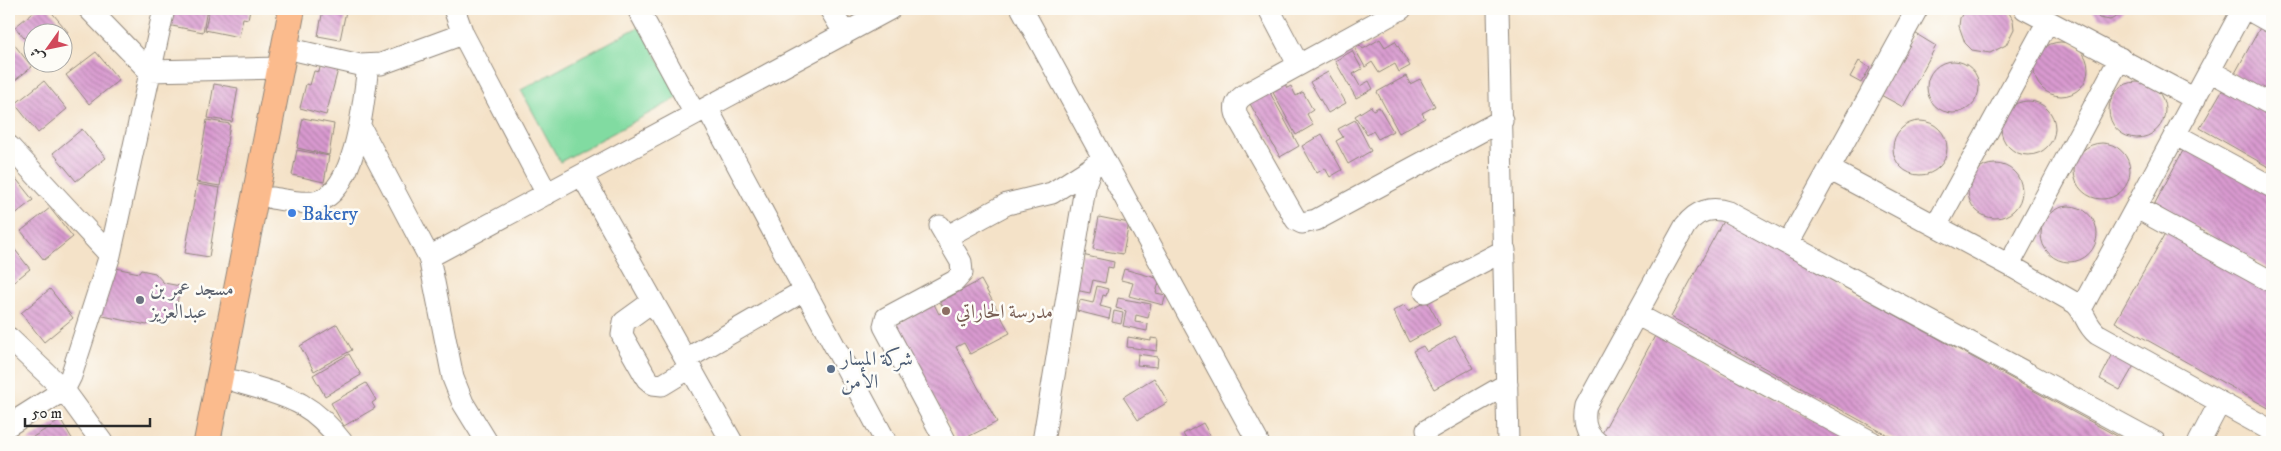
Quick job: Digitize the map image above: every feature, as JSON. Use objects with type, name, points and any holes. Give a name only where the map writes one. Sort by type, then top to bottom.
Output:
[{"type":"main road","points":[[207,442],[292,9]]},
{"type":"main road","points":[[223,442],[272,198],[307,9]]},
{"type":"street","points":[[88,9],[149,71],[280,68]]},
{"type":"street","points":[[9,424],[64,390],[81,347],[110,255],[164,9]]},
{"type":"street","points":[[454,9],[462,34],[547,194]]},
{"type":"street","points":[[638,9],[701,111],[805,290],[886,442]]},
{"type":"street","points":[[830,9],[845,34]]},
{"type":"street","points":[[429,257],[890,9]]},
{"type":"street","points":[[1022,9],[1097,163],[1258,442]]},
{"type":"street","points":[[1269,9],[1298,64]]},
{"type":"street","points":[[1400,9],[1240,97],[1236,104],[1235,111],[1296,220],[1302,223],[1316,220],[1502,120]]},
{"type":"street","points":[[1498,9],[1508,442]]},
{"type":"street","points":[[1788,244],[1917,9]]},
{"type":"street","points":[[2025,9],[2195,99]]},
{"type":"street","points":[[2081,309],[2245,9],[2272,22]]},
{"type":"street","points":[[1936,226],[2048,21]]},
{"type":"street","points":[[299,51],[368,66],[394,61],[462,34]]},
{"type":"street","points":[[2009,265],[2120,58]]},
{"type":"street","points":[[272,198],[307,202],[319,201],[330,196],[338,188],[344,177],[361,128],[368,66]]},
{"type":"street","points":[[2210,71],[2272,105]]},
{"type":"street","points":[[361,128],[429,257],[453,378],[463,403],[487,442]]},
{"type":"street","points":[[2176,136],[2272,187]]},
{"type":"street","points":[[9,146],[110,255]]},
{"type":"street","points":[[946,442],[884,326],[886,318],[960,278],[963,267],[943,232],[1007,204],[1052,193],[1097,163]]},
{"type":"street","points":[[1042,442],[1086,182],[1097,163]]},
{"type":"street","points":[[1829,169],[2009,265],[2074,303],[2081,309],[2086,323],[2098,334],[2272,431]]},
{"type":"street","points":[[582,175],[732,442]]},
{"type":"street","points":[[2137,208],[2272,282]]},
{"type":"street","points":[[1597,442],[1588,432],[1585,424],[1586,406],[1685,226],[1700,212],[1714,209],[1728,212],[2155,442]]},
{"type":"street","points":[[1426,292],[1505,250]]},
{"type":"street","points":[[653,302],[624,322],[622,335],[647,379],[654,384],[662,385],[688,363],[805,290]]},
{"type":"street","points":[[1636,314],[1872,442]]},
{"type":"street","points":[[9,338],[64,390],[102,442]]},
{"type":"street","points":[[235,381],[294,400],[308,407],[325,421],[342,442]]},
{"type":"street","points":[[1427,430],[1507,384]]},
{"type":"street","points":[[2199,442],[2220,402]]},
{"type":"street","points":[[318,442],[325,421]]},
{"type":"green space","points":[[640,26],[679,97],[560,162],[521,90]]},
{"type":"building","points":[[37,9],[49,9],[60,22],[22,22],[22,36],[15,27]]},
{"type":"building","points":[[170,9],[207,9],[203,32],[167,25]]},
{"type":"building","points":[[209,9],[250,9],[248,19],[243,18],[239,37],[205,30]]},
{"type":"building","points":[[323,9],[346,11],[340,40],[318,36]]},
{"type":"building","points":[[1965,9],[2007,9],[2013,20],[2014,29],[2006,45],[1990,53],[1972,50],[1965,43],[1959,26],[1960,18]]},
{"type":"building","points":[[2091,9],[2124,9],[2120,15],[2110,20],[2099,18]]},
{"type":"building","points":[[2262,24],[2272,30],[2272,97],[2234,75]]},
{"type":"building","points":[[1913,32],[1936,46],[1903,107],[1879,94]]},
{"type":"building","points":[[9,38],[22,54],[22,72],[26,72],[9,85]]},
{"type":"building","points":[[1380,39],[1385,47],[1395,41],[1410,66],[1399,72],[1395,64],[1379,73],[1372,62],[1365,67],[1355,49],[1360,45],[1363,49]]},
{"type":"building","points":[[2061,42],[2071,44],[2080,50],[2086,59],[2088,69],[2086,79],[2080,88],[2071,94],[2061,96],[2051,94],[2042,88],[2036,79],[2034,69],[2036,59],[2042,50],[2051,44]]},
{"type":"building","points":[[1352,51],[1362,69],[1353,74],[1360,86],[1369,81],[1373,89],[1356,98],[1335,61]]},
{"type":"building","points":[[96,52],[119,80],[89,104],[66,75]]},
{"type":"building","points":[[322,58],[340,62],[326,115],[300,108],[306,84],[310,85],[314,71],[319,72]]},
{"type":"building","points":[[1859,61],[1870,68],[1861,83],[1850,77]]},
{"type":"building","points":[[1948,61],[1958,61],[1972,68],[1979,82],[1979,92],[1972,106],[1958,113],[1948,113],[1938,109],[1931,102],[1927,92],[1927,82],[1931,72],[1938,65]]},
{"type":"building","points":[[1328,72],[1346,103],[1328,113],[1310,82]]},
{"type":"building","points":[[1406,76],[1410,84],[1420,79],[1435,106],[1422,113],[1425,118],[1399,133],[1377,92]]},
{"type":"building","points":[[44,81],[67,109],[38,133],[15,104]]},
{"type":"building","points":[[1284,82],[1287,88],[1291,86],[1296,96],[1303,92],[1313,110],[1307,114],[1313,125],[1296,135],[1271,89]]},
{"type":"building","points":[[2137,82],[2148,84],[2157,90],[2163,99],[2165,110],[2163,121],[2157,130],[2148,136],[2137,138],[2126,136],[2117,130],[2111,121],[2109,110],[2111,99],[2117,90],[2126,84]]},
{"type":"building","points":[[2227,82],[2272,108],[2272,169],[2200,128]]},
{"type":"building","points":[[214,84],[238,88],[232,122],[208,118]]},
{"type":"building","points":[[1269,91],[1299,146],[1280,157],[1249,102]]},
{"type":"building","points":[[2028,101],[2047,109],[2055,128],[2047,147],[2028,155],[2009,147],[2001,128],[2009,109]]},
{"type":"building","points":[[1371,106],[1373,110],[1379,107],[1393,131],[1378,139],[1373,131],[1367,135],[1355,116]]},
{"type":"building","points":[[303,118],[334,124],[329,155],[297,148]]},
{"type":"building","points":[[207,120],[230,124],[220,186],[196,182]]},
{"type":"building","points":[[1355,120],[1371,151],[1348,164],[1336,141],[1343,137],[1338,129]]},
{"type":"building","points":[[1920,121],[1930,123],[1939,129],[1945,138],[1947,148],[1945,158],[1939,167],[1930,173],[1920,175],[1910,173],[1901,167],[1895,158],[1893,148],[1895,138],[1901,129],[1910,123]]},
{"type":"building","points":[[82,129],[106,158],[76,181],[53,153]]},
{"type":"building","points":[[1322,134],[1342,170],[1330,177],[1325,168],[1317,173],[1302,146]]},
{"type":"building","points":[[2096,143],[2108,143],[2122,151],[2130,165],[2128,182],[2122,191],[2108,199],[2096,199],[2086,194],[2079,187],[2074,177],[2074,165],[2079,155],[2086,148]]},
{"type":"building","points":[[2186,145],[2272,192],[2272,270],[2154,205]]},
{"type":"building","points":[[297,150],[329,156],[324,182],[292,175]]},
{"type":"building","points":[[1990,164],[2000,164],[2014,172],[2020,181],[2022,191],[2020,201],[2014,210],[2000,218],[1990,218],[1980,213],[1973,206],[1968,196],[1968,186],[1973,176],[1980,169]]},
{"type":"building","points":[[9,172],[33,200],[9,219]]},
{"type":"building","points":[[197,184],[220,188],[209,257],[185,253]]},
{"type":"building","points":[[2069,206],[2080,208],[2089,214],[2095,223],[2097,234],[2095,245],[2089,254],[2080,260],[2069,262],[2058,260],[2049,254],[2043,245],[2041,234],[2043,223],[2049,214],[2058,208]]},
{"type":"building","points":[[50,208],[73,237],[44,260],[21,231]]},
{"type":"building","points":[[1099,217],[1129,223],[1123,254],[1093,249]]},
{"type":"building","points":[[1723,221],[2128,442],[1900,442],[1671,317]]},
{"type":"building","points":[[2168,229],[2272,286],[2272,410],[2115,322]]},
{"type":"building","points":[[9,242],[30,269],[9,286]]},
{"type":"building","points":[[1082,255],[1114,262],[1113,268],[1108,267],[1105,283],[1093,280],[1090,293],[1075,290]]},
{"type":"building","name":"مسجد عمر بن عبدالعزيز","points":[[111,267],[139,273],[141,270],[155,273],[164,283],[180,286],[175,316],[166,316],[165,324],[152,322],[147,325],[98,315]]},
{"type":"building","points":[[1124,269],[1160,279],[1156,293],[1166,295],[1163,305],[1129,296],[1133,283],[1121,280]]},
{"type":"building","points":[[981,280],[1010,333],[970,354],[964,343],[956,347],[997,422],[958,442],[894,326],[934,304],[939,314],[945,310],[940,302]]},
{"type":"building","points":[[1097,286],[1108,289],[1106,296],[1103,295],[1100,306],[1111,309],[1109,319],[1077,311],[1080,300],[1093,303]]},
{"type":"building","points":[[50,289],[73,318],[44,342],[21,313]]},
{"type":"building","points":[[1118,298],[1151,304],[1148,318],[1136,315],[1135,322],[1148,324],[1147,331],[1123,326],[1126,311],[1116,308]]},
{"type":"building","points":[[1427,301],[1440,325],[1409,342],[1393,311],[1404,305],[1408,311]]},
{"type":"building","points":[[1114,311],[1123,313],[1121,324],[1112,322]]},
{"type":"building","points":[[337,324],[352,350],[314,371],[300,346]]},
{"type":"building","points":[[1656,334],[1853,442],[1604,442],[1599,439]]},
{"type":"building","points":[[1455,336],[1473,368],[1434,389],[1413,351],[1423,346],[1427,352]]},
{"type":"building","points":[[1128,337],[1151,341],[1151,338],[1158,339],[1157,351],[1127,347]]},
{"type":"building","points":[[2115,350],[2136,362],[2120,390],[2100,379]]},
{"type":"building","points":[[349,354],[361,375],[325,396],[313,375]]},
{"type":"building","points":[[1138,354],[1158,357],[1157,367],[1137,365]]},
{"type":"building","points":[[1154,378],[1168,402],[1138,420],[1123,397]]},
{"type":"building","points":[[366,383],[376,400],[372,403],[375,408],[344,426],[331,403]]},
{"type":"building","points":[[61,420],[74,442],[30,442],[28,440]]},
{"type":"building","points":[[1203,423],[1212,439],[1207,442],[1188,442],[1183,434]]},
{"type":"place","name":"Bakery","points":[[292,213]]},
{"type":"place","name":"مسجد عمر بن عبدالعزيز","points":[[140,300]]},
{"type":"place","name":"مدرسة الحاراتي","points":[[946,311]]},
{"type":"place","name":"شركة المسار الأمن","points":[[831,369]]}]
